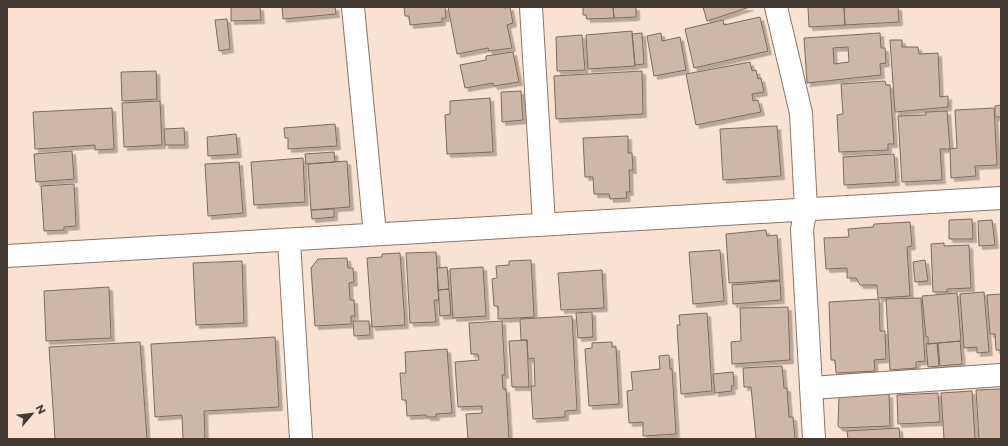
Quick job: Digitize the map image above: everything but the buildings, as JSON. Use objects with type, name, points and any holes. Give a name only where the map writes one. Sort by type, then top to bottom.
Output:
[{"type":"street","points":[[353,7],[375,234]]},
{"type":"street","points":[[531,7],[544,224]]},
{"type":"street","points":[[776,7],[801,113],[806,209],[802,229],[814,439]]},
{"type":"street","points":[[7,256],[289,241],[375,234],[1001,198]]},
{"type":"street","points":[[289,241],[300,439]]},
{"type":"street","points":[[811,388],[1001,375]]}]
